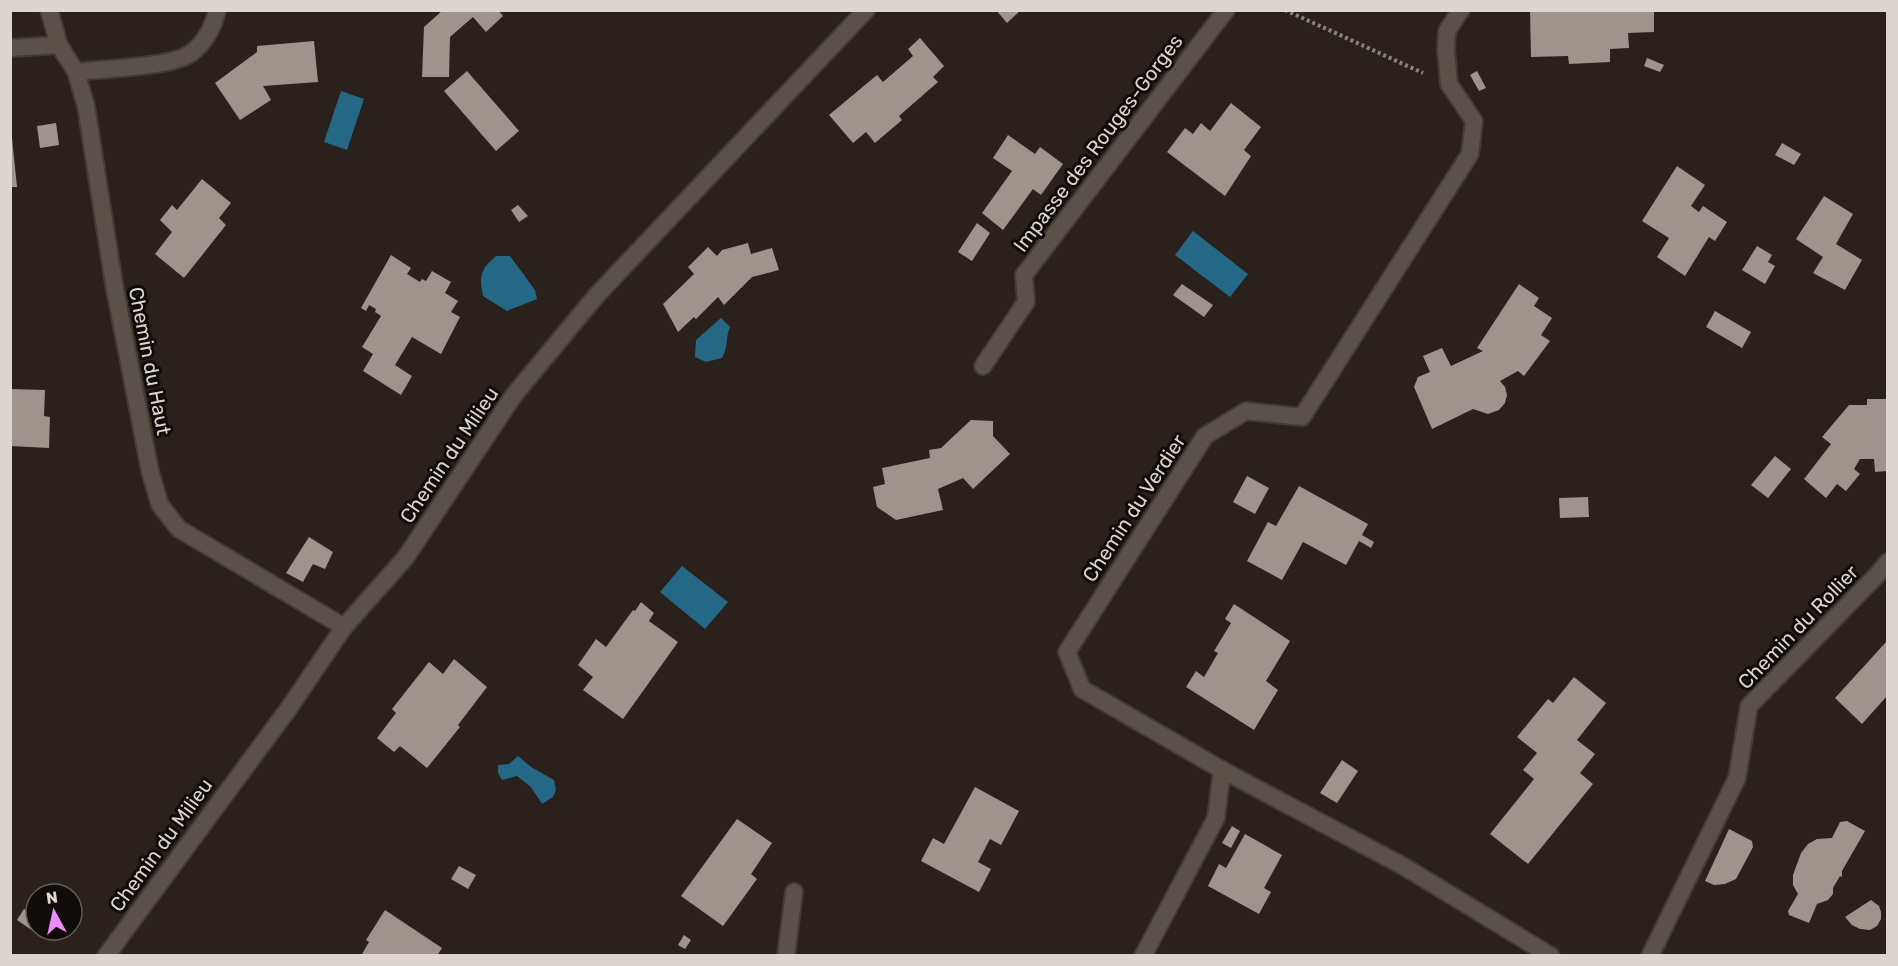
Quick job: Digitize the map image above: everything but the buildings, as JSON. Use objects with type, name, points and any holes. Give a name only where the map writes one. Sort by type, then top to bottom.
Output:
[{"type":"street","name":"Chemin du Haut","points":[[50,10],[59,45],[76,72],[86,106],[114,284],[150,471],[160,506],[179,529],[344,627]]},
{"type":"street","points":[[76,72],[161,64],[191,54],[214,27],[217,10]]},
{"type":"street","name":"Chemin du Milieu","points":[[106,956],[289,708],[344,627],[406,557],[514,396],[596,296],[866,10]]},
{"type":"street","name":"Impasse des Rouges-Gorges","points":[[983,366],[1026,302],[1023,275],[1226,10]]},
{"type":"street","name":"Chemin du Verdier","points":[[1222,770],[1082,689],[1067,652],[1205,436],[1246,411],[1302,417],[1470,154],[1474,121],[1449,84],[1446,50],[1447,31],[1461,10]]},
{"type":"street","points":[[10,48],[59,45]]},
{"type":"street","name":"Chemin du Rollier","points":[[1650,956],[1737,778],[1749,706],[1878,574],[1887,562]]},
{"type":"street","points":[[1143,956],[1216,818],[1222,770],[1403,866],[1551,956]]},
{"type":"street","points":[[786,956],[794,892]]},
{"type":"path","points":[[1285,10],[1449,84]]},
{"type":"water","points":[[341,91],[364,99],[347,150],[324,142]]},
{"type":"water","points":[[1193,231],[1248,274],[1230,297],[1175,255]]},
{"type":"water","points":[[496,256],[510,256],[535,290],[537,299],[507,311],[483,296],[482,273]]},
{"type":"water","points":[[721,318],[730,327],[722,358],[706,362],[695,357],[696,340]]},
{"type":"water","points":[[682,566],[728,602],[705,629],[660,592]]},
{"type":"water","points":[[518,756],[531,767],[554,780],[556,790],[553,797],[542,804],[531,787],[517,776],[502,780],[498,773],[498,765],[509,764]]}]
